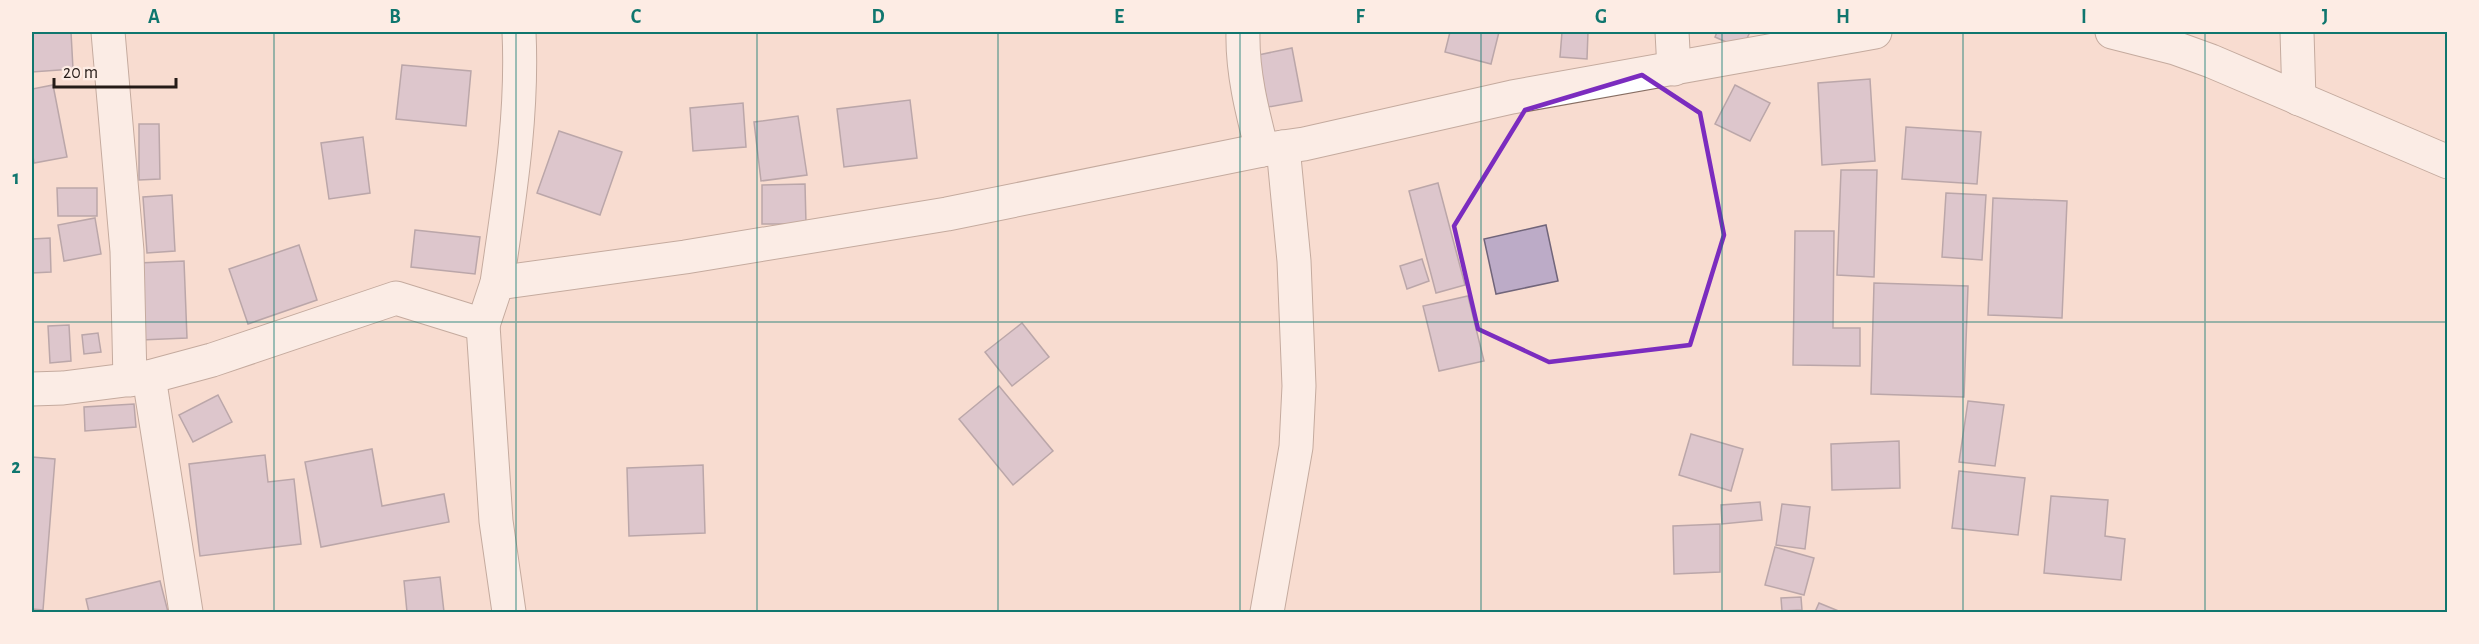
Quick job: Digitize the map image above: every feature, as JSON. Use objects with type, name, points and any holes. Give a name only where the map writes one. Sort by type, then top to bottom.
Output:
[{"type":"street","points":[[108,32],[139,379],[186,612]]},
{"type":"street","points":[[509,612],[496,521],[483,325],[497,284],[518,134],[521,69],[519,32]]},
{"type":"street","points":[[1243,32],[1242,49],[1249,98],[1272,149],[1294,261],[1299,386],[1296,447],[1267,612]]},
{"type":"street","points":[[1672,32],[1674,69]]},
{"type":"street","points":[[497,284],[947,214],[1272,149],[1512,97],[1875,32]]},
{"type":"street","points":[[2112,32],[2175,48],[2448,162]]},
{"type":"street","points":[[2297,32],[2299,99]]},
{"type":"street","points":[[32,389],[63,388],[139,379],[212,360],[396,298],[483,325]]},
{"type":"highlighted area","points":[[1642,75],[1700,113],[1724,235],[1690,345],[1549,362],[1478,329],[1454,226],[1525,110]]},
{"type":"building","points":[[32,32],[71,32],[73,69],[32,72]]},
{"type":"building","points":[[1450,32],[1499,32],[1491,64],[1445,52]]},
{"type":"building","points":[[1562,32],[1588,32],[1587,59],[1560,57]]},
{"type":"building","points":[[1717,32],[1750,32],[1742,49],[1715,37]]},
{"type":"building","points":[[1292,48],[1302,101],[1268,107],[1258,55]]},
{"type":"building","points":[[402,65],[471,71],[466,126],[396,119]]},
{"type":"building","points":[[1870,79],[1875,161],[1822,165],[1818,83]]},
{"type":"building","points":[[53,85],[67,157],[34,163],[32,89]]},
{"type":"building","points":[[1735,85],[1770,103],[1750,141],[1715,124]]},
{"type":"building","points":[[910,100],[917,158],[844,167],[837,109]]},
{"type":"building","points":[[743,103],[746,147],[693,151],[690,108]]},
{"type":"building","points":[[798,116],[807,175],[761,181],[754,122]]},
{"type":"building","points":[[139,124],[159,124],[160,179],[139,180]]},
{"type":"building","points":[[1906,127],[1981,132],[1977,184],[1902,179]]},
{"type":"building","points":[[559,131],[622,152],[600,215],[537,193]]},
{"type":"building","points":[[363,137],[370,193],[329,199],[321,143]]},
{"type":"building","points":[[1841,170],[1877,170],[1874,277],[1837,275]]},
{"type":"building","points":[[1438,183],[1465,285],[1436,293],[1409,191]]},
{"type":"building","points":[[805,184],[806,224],[762,224],[762,185]]},
{"type":"building","points":[[57,188],[97,188],[97,216],[58,216]]},
{"type":"building","points":[[1946,193],[1986,195],[1982,260],[1942,257]]},
{"type":"building","points":[[172,195],[175,251],[147,253],[143,197]]},
{"type":"building","points":[[1993,198],[2067,201],[2062,318],[1988,315]]},
{"type":"building","points":[[95,218],[101,254],[64,261],[58,225]]},
{"type":"building","points":[[1546,225],[1558,281],[1496,294],[1484,239]]},
{"type":"building","points":[[415,230],[480,237],[475,274],[411,267]]},
{"type":"building","points":[[1795,231],[1834,231],[1833,328],[1860,328],[1860,366],[1793,365]]},
{"type":"building","points":[[50,238],[51,272],[32,273],[32,239]]},
{"type":"building","points":[[299,245],[317,300],[248,324],[229,269]]},
{"type":"building","points":[[1422,259],[1429,281],[1407,289],[1400,266]]},
{"type":"building","points":[[184,261],[187,338],[141,340],[138,263]]},
{"type":"building","points":[[1874,283],[1968,286],[1964,397],[1871,394]]},
{"type":"building","points":[[1468,296],[1484,361],[1439,371],[1423,306]]},
{"type":"building","points":[[1022,323],[1049,357],[1012,386],[985,352]]},
{"type":"building","points":[[69,325],[71,361],[50,363],[48,326]]},
{"type":"building","points":[[98,333],[101,352],[84,354],[82,335]]},
{"type":"building","points":[[999,386],[1053,451],[1013,485],[959,419]]},
{"type":"building","points":[[218,395],[232,422],[193,442],[179,415]]},
{"type":"building","points":[[1968,401],[2004,405],[1995,466],[1959,462]]},
{"type":"building","points":[[134,404],[136,427],[85,431],[84,407]]},
{"type":"building","points":[[1691,434],[1743,449],[1731,491],[1679,475]]},
{"type":"building","points":[[1899,441],[1900,488],[1832,490],[1831,444]]},
{"type":"building","points":[[372,449],[382,506],[444,494],[449,522],[321,547],[305,462]]},
{"type":"building","points":[[265,455],[268,482],[294,479],[301,544],[200,556],[189,464]]},
{"type":"building","points":[[32,457],[55,459],[43,610],[32,609]]},
{"type":"building","points":[[703,465],[705,533],[629,536],[627,468]]},
{"type":"building","points":[[1959,471],[2025,478],[2018,535],[1952,528]]},
{"type":"building","points":[[2051,496],[2108,500],[2105,536],[2125,539],[2121,580],[2044,573]]},
{"type":"building","points":[[1760,502],[1762,520],[1722,524],[1721,505]]},
{"type":"building","points":[[1782,504],[1810,507],[1805,549],[1776,545]]},
{"type":"building","points":[[1720,524],[1720,572],[1674,574],[1673,526]]},
{"type":"building","points":[[1775,547],[1814,558],[1804,595],[1765,585]]},
{"type":"building","points":[[440,577],[444,612],[407,612],[404,581]]},
{"type":"building","points":[[160,581],[168,612],[89,612],[86,599]]},
{"type":"building","points":[[1801,597],[1802,610],[1782,611],[1781,598]]},
{"type":"building","points":[[1819,603],[1841,612],[1815,612]]}]
